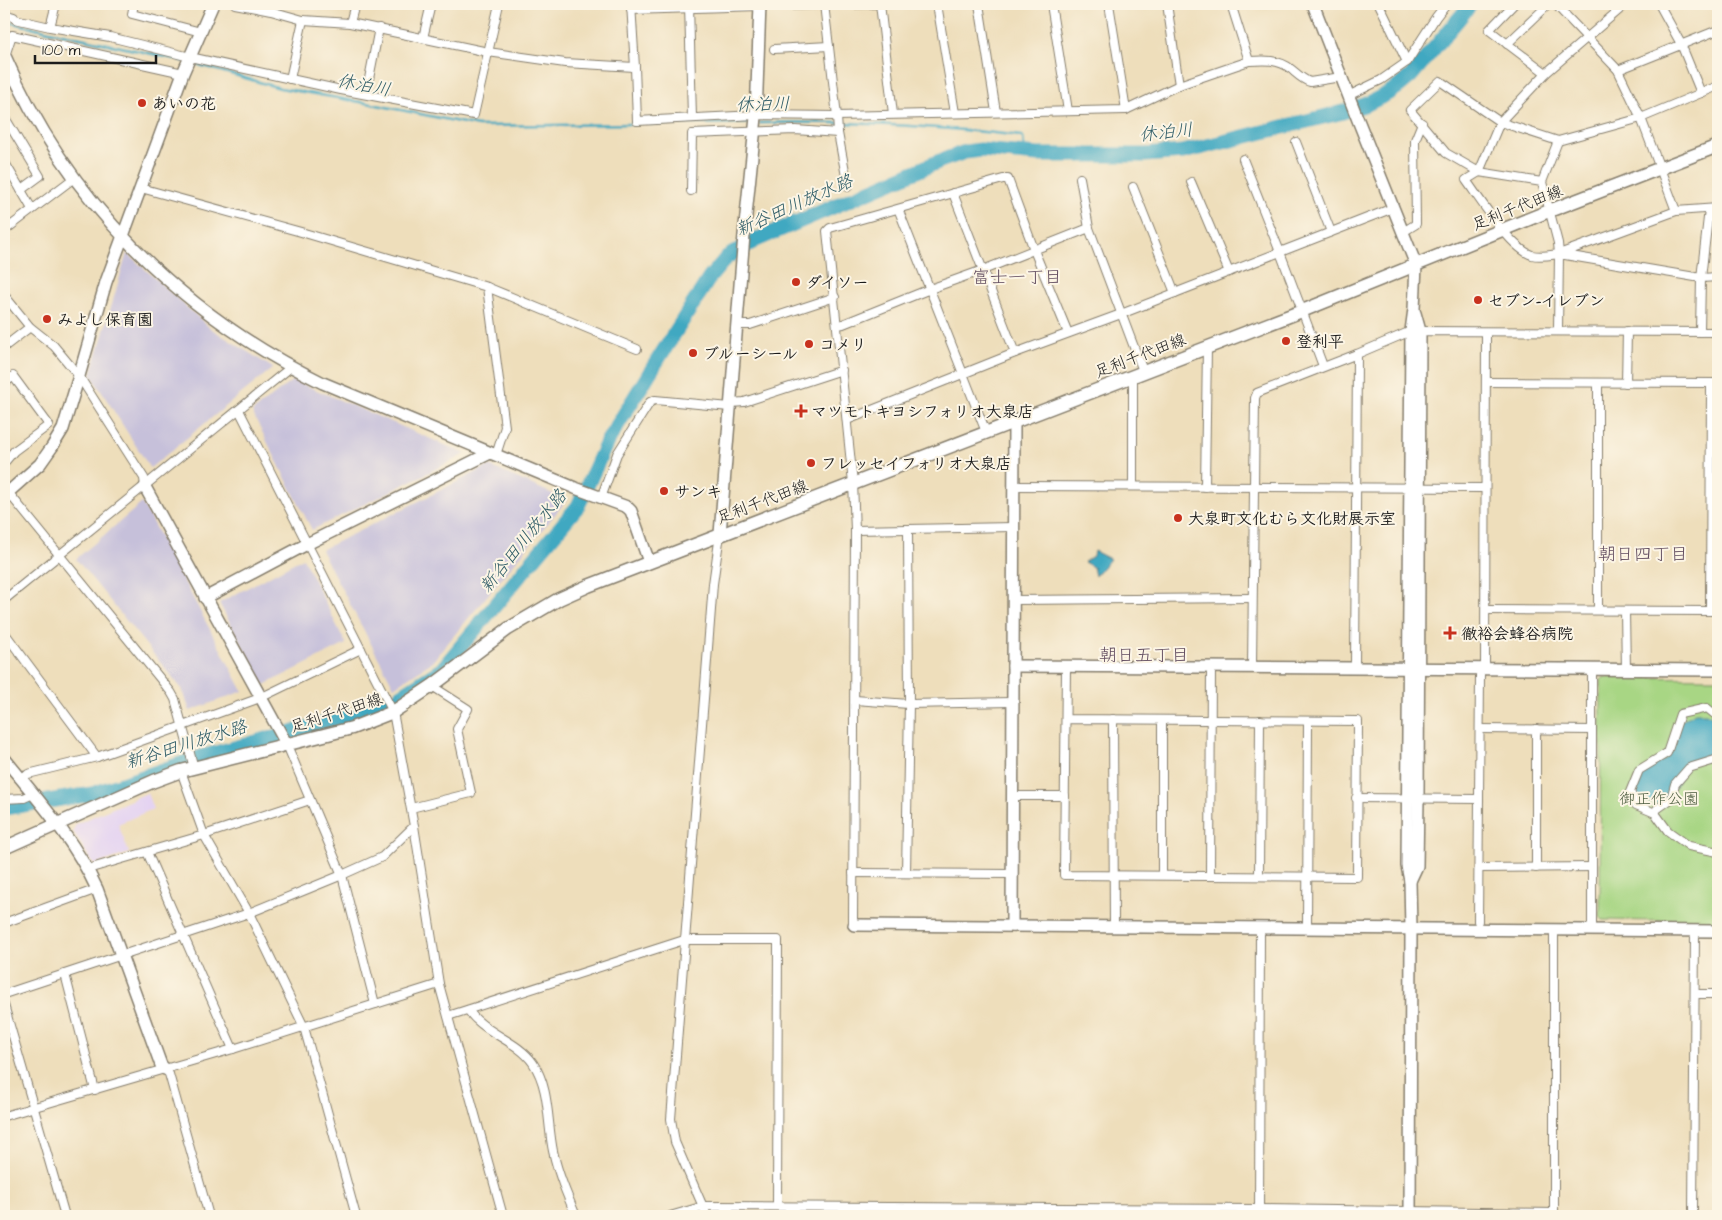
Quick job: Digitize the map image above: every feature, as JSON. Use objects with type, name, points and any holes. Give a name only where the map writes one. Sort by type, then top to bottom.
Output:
[{"type":"main road","name":"足利千代田線","points":[[4,848],[154,781],[194,766],[352,728],[393,712],[432,686],[508,629],[559,599],[720,534],[1207,347],[1718,146]]},
{"type":"street","points":[[50,27],[56,4]]},
{"type":"street","points":[[134,4],[132,14],[201,32]]},
{"type":"street","points":[[194,766],[175,699],[171,692],[60,556],[6,494],[40,464],[63,429],[80,376],[103,291],[122,237],[187,66],[213,4]]},
{"type":"street","points":[[235,4],[272,7],[302,20],[350,22],[488,52],[564,64],[635,67]]},
{"type":"street","points":[[350,22],[355,4]]},
{"type":"street","points":[[423,38],[431,4]]},
{"type":"street","points":[[499,4],[474,114],[290,79],[187,66],[12,35],[4,55],[14,79],[74,178],[122,237],[153,268],[193,302],[226,327],[291,367],[323,383],[575,488],[626,507],[631,511],[649,562]]},
{"type":"street","points":[[824,4],[838,133],[848,187]]},
{"type":"street","points":[[838,133],[692,118],[637,121],[631,7],[880,4],[893,114]]},
{"type":"street","points":[[937,4],[955,113]]},
{"type":"street","points":[[979,4],[996,112]]},
{"type":"street","points":[[1051,4],[1068,111]]},
{"type":"street","points":[[1109,4],[1126,110]]},
{"type":"street","points":[[1167,4],[1179,85]]},
{"type":"street","points":[[1231,4],[1249,61]]},
{"type":"street","points":[[1313,4],[1416,265],[1414,309],[1413,799],[1407,866],[1410,881],[1411,929],[1410,1214]]},
{"type":"street","points":[[1379,4],[1407,62]]},
{"type":"street","points":[[1349,97],[1381,80],[1407,62],[1436,16],[1446,4]]},
{"type":"street","points":[[1514,4],[1489,30],[1546,73]]},
{"type":"street","points":[[1507,44],[1549,4]]},
{"type":"street","points":[[1555,4],[1618,70],[1641,118],[1676,211]]},
{"type":"street","points":[[1626,4],[1546,73],[1500,122],[1479,172],[1466,180],[1502,230],[1523,252],[1534,256],[1559,254],[1701,278],[1718,277]]},
{"type":"street","points":[[1659,4],[1681,44],[1701,93]]},
{"type":"street","points":[[707,1216],[675,1142],[671,1119],[713,584],[720,534],[742,256],[755,123],[760,5]]},
{"type":"street","points":[[689,6],[692,118]]},
{"type":"street","points":[[4,14],[14,17],[14,19],[50,27],[110,37],[187,66]]},
{"type":"street","points":[[290,79],[302,20]]},
{"type":"street","points":[[366,94],[378,28]]},
{"type":"street","points":[[1618,70],[1718,30]]},
{"type":"street","points":[[774,48],[829,46]]},
{"type":"street","points":[[691,191],[692,134],[755,123],[837,116],[893,114],[1126,110],[1179,85],[1249,61],[1266,60],[1284,64],[1310,82],[1342,78]]},
{"type":"street","points":[[4,84],[14,79]]},
{"type":"street","points":[[1542,182],[1479,172],[1446,153],[1410,110],[1440,81],[1500,122],[1558,141],[1641,118],[1718,86]]},
{"type":"street","points":[[4,116],[40,176],[21,190]]},
{"type":"street","points":[[1403,232],[1416,224],[1415,140],[1422,123]]},
{"type":"street","points":[[1558,141],[1542,182],[1558,243],[1558,330]]},
{"type":"street","points":[[1296,142],[1331,232]]},
{"type":"street","points":[[1243,158],[1323,366]]},
{"type":"street","points":[[4,161],[32,210]]},
{"type":"street","points":[[4,231],[74,178]]},
{"type":"street","points":[[1080,178],[1089,228],[1121,314],[1138,373],[1133,486]]},
{"type":"street","points":[[1068,333],[1008,179],[830,228],[827,231],[854,483],[854,925],[1718,931]]},
{"type":"street","points":[[1191,182],[1229,272]]},
{"type":"street","points":[[1133,187],[1175,293]]},
{"type":"street","points":[[141,188],[301,232],[487,288],[638,349]]},
{"type":"street","points":[[953,193],[1015,352]]},
{"type":"street","points":[[847,420],[1015,352],[1121,314],[1393,208]]},
{"type":"street","points":[[1559,254],[1676,211],[1718,208]]},
{"type":"street","points":[[1700,332],[1701,278],[1709,209]]},
{"type":"street","points":[[899,211],[986,432]]},
{"type":"street","points":[[838,324],[843,324],[1089,228]]},
{"type":"street","points":[[205,598],[307,544],[493,454],[505,427],[487,288]]},
{"type":"street","points":[[4,295],[30,327],[54,346],[80,376],[144,478],[145,487],[285,743],[342,875],[375,1004]]},
{"type":"street","points":[[737,325],[750,325],[835,297]]},
{"type":"street","points":[[4,347],[30,327]]},
{"type":"street","points":[[1252,668],[1255,395],[1323,366],[1415,331],[1718,332]]},
{"type":"street","points":[[1626,383],[1628,331]]},
{"type":"street","points":[[1478,921],[1480,729],[1486,610],[1486,332]]},
{"type":"street","points":[[1205,487],[1207,347]]},
{"type":"street","points":[[1355,668],[1357,354]]},
{"type":"street","points":[[4,600],[291,367]]},
{"type":"street","points":[[596,496],[617,454],[650,402],[655,400],[731,405],[842,370]]},
{"type":"street","points":[[4,384],[13,376],[48,425],[14,451],[4,462]]},
{"type":"street","points":[[1486,382],[1715,383],[1714,611],[1486,610]]},
{"type":"street","points":[[1598,382],[1598,610]]},
{"type":"street","points":[[239,410],[393,712],[411,808],[439,984],[503,1216]]},
{"type":"street","points":[[1012,926],[1014,421]]},
{"type":"street","points":[[1013,486],[1485,488]]},
{"type":"street","points":[[855,530],[1013,527]]},
{"type":"street","points":[[906,873],[909,704],[908,530]]},
{"type":"street","points":[[1014,600],[1252,598]]},
{"type":"street","points":[[1625,610],[1626,670]]},
{"type":"street","points":[[4,632],[98,757]]},
{"type":"street","points":[[22,780],[28,774],[98,757],[260,698],[361,649]]},
{"type":"street","points":[[1013,666],[1413,668],[1482,672],[1718,670]]},
{"type":"street","points":[[1066,667],[1064,874],[1357,877],[1356,798],[1358,721],[1066,719]]},
{"type":"street","points":[[1210,876],[1211,667]]},
{"type":"street","points":[[1592,670],[1592,930]]},
{"type":"street","points":[[411,808],[471,792],[457,729],[468,709],[432,686]]},
{"type":"street","points":[[855,700],[909,704],[1012,702]]},
{"type":"street","points":[[1718,717],[1707,708],[1680,714],[1667,752],[1639,770],[1630,792],[1636,806],[1654,813],[1668,831],[1689,846],[1718,852]]},
{"type":"street","points":[[1113,719],[1114,927]]},
{"type":"street","points":[[1162,720],[1162,875]]},
{"type":"street","points":[[1260,720],[1260,876]]},
{"type":"street","points":[[1308,721],[1308,928]]},
{"type":"street","points":[[1480,729],[1592,730]]},
{"type":"street","points":[[1536,729],[1536,868]]},
{"type":"street","points":[[4,758],[59,824],[88,869],[97,889],[161,1065],[169,1074],[209,1216]]},
{"type":"street","points":[[1654,813],[1671,799],[1675,784],[1689,768],[1718,759]]},
{"type":"street","points":[[181,771],[204,835],[249,913],[304,1027],[356,1216]]},
{"type":"street","points":[[4,799],[35,796]]},
{"type":"street","points":[[1012,796],[1065,796]]},
{"type":"street","points":[[1356,798],[1479,799]]},
{"type":"street","points":[[88,869],[204,835],[310,800]]},
{"type":"street","points":[[4,994],[249,913],[342,875],[382,857],[414,826]]},
{"type":"street","points":[[147,852],[233,1049]]},
{"type":"street","points":[[1479,868],[1592,867]]},
{"type":"street","points":[[853,873],[1012,874]]},
{"type":"street","points":[[4,923],[97,889]]},
{"type":"street","points":[[1259,1212],[1260,928]]},
{"type":"street","points":[[670,1216],[704,1206],[1410,1214],[1554,1213],[1554,930]]},
{"type":"street","points":[[1693,1216],[1696,930]]},
{"type":"street","points":[[448,1016],[684,940],[778,940],[777,1206]]},
{"type":"street","points":[[65,974],[95,1090]]},
{"type":"street","points":[[4,1116],[233,1049],[439,984]]},
{"type":"street","points":[[1695,994],[1718,994]]},
{"type":"street","points":[[4,1005],[65,1216]]},
{"type":"street","points":[[468,1010],[479,1022],[522,1052],[532,1061],[540,1074],[546,1096],[558,1173],[576,1216]]},
{"type":"shaded area","points":[[127,253],[210,328],[273,368],[150,468],[91,375]]},
{"type":"shaded area","points":[[293,380],[466,454],[312,530],[252,412]]},
{"type":"shaded area","points":[[489,466],[567,500],[432,662],[394,687],[321,550]]},
{"type":"shaded area","points":[[142,503],[243,691],[190,711],[182,689],[76,559]]},
{"type":"shaded area","points":[[303,558],[346,644],[264,685],[219,603]]},
{"type":"shaded area","points":[[147,793],[153,809],[118,824],[129,853],[94,865],[73,831],[76,824]]},
{"type":"green space","name":"御正作公園","points":[[1604,677],[1718,678],[1718,922],[1603,920],[1600,917],[1601,680]]},
{"type":"water","points":[[1094,551],[1110,559],[1095,576],[1093,567],[1084,562],[1093,556]]},
{"type":"water","points":[[1695,713],[1706,713],[1718,720],[1718,757],[1688,765],[1668,797],[1656,804],[1638,801],[1635,798],[1640,779],[1651,765],[1665,760],[1672,750],[1674,735],[1682,720]]},
{"type":"waterway","name":"新谷田川放水路","points":[[4,808],[92,794],[201,757],[355,715],[396,699],[442,669],[578,506],[607,442],[710,277],[727,257],[756,240],[965,152],[981,150],[1038,155],[1145,155],[1183,152],[1343,112],[1367,104],[1398,87],[1411,76],[1471,4]]},
{"type":"waterway","name":"休泊川","points":[[4,21],[184,61]]},
{"type":"waterway","name":"休泊川","points":[[192,63],[280,88],[372,104],[478,126],[637,124]]},
{"type":"waterway","name":"休泊川","points":[[650,124],[752,123]]},
{"type":"waterway","name":"休泊川","points":[[760,123],[891,125],[1021,136],[1023,138],[1025,154]]},
{"type":"place","name":"あいの花","points":[[142,103]]},
{"type":"place","name":"ダイソー","points":[[796,282]]},
{"type":"place","name":"セブン-イレブン","points":[[1478,300]]},
{"type":"place","name":"みよし保育園","points":[[47,319]]},
{"type":"place","name":"登利平","points":[[1286,341]]},
{"type":"place","name":"コメリ","points":[[809,344]]},
{"type":"place","name":"ブルーシール","points":[[693,353]]},
{"type":"place","name":"マツモトキヨシフォリオ大泉店","points":[[801,411]]},
{"type":"place","name":"フレッセイフォリオ大泉店","points":[[811,463]]},
{"type":"place","name":"サンキ","points":[[664,491]]},
{"type":"place","name":"大泉町文化むら文化財展示室","points":[[1178,518]]},
{"type":"place","name":"徹裕会蜂谷病院","points":[[1450,633]]},
{"type":"district","name":"富士一丁目","points":[[1017,277]]},
{"type":"district","name":"朝日四丁目","points":[[1643,554]]},
{"type":"district","name":"朝日五丁目","points":[[1144,655]]}]
